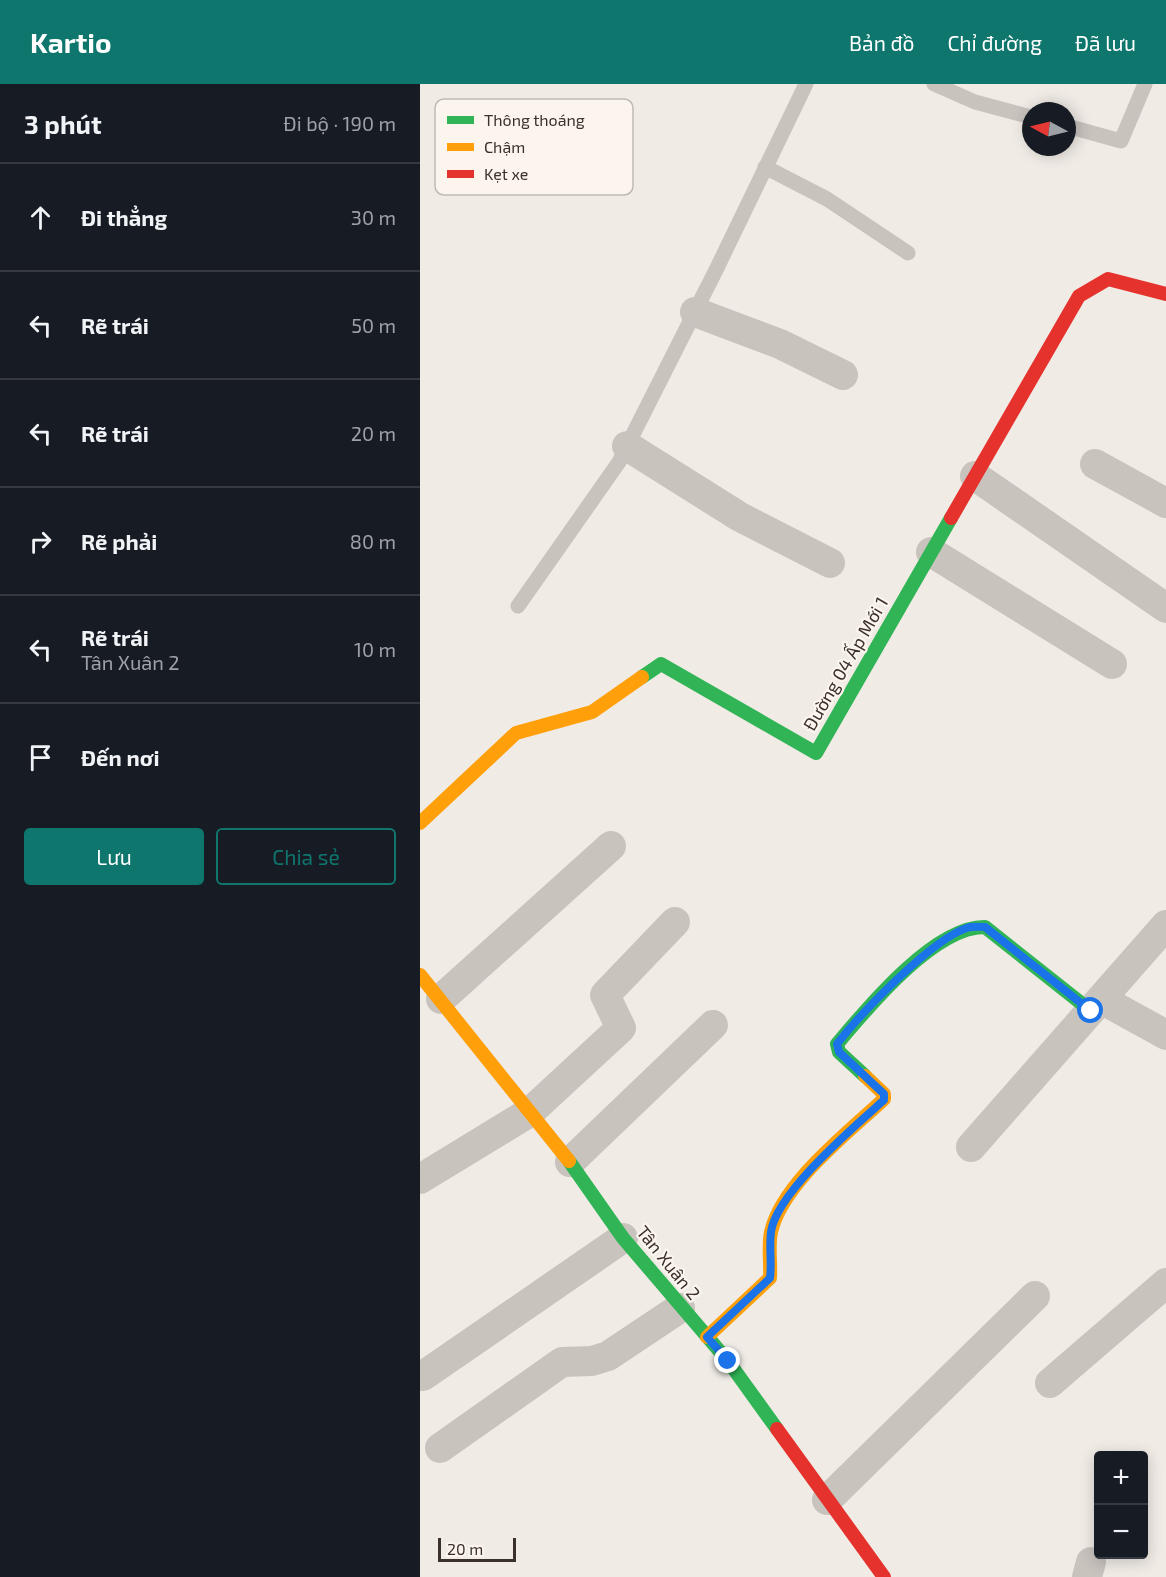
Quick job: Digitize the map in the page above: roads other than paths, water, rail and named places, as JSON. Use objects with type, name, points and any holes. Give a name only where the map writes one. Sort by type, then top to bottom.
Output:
[{"type":"street","name":"Đường 04 Ấp Mới 1","points":[[420,823],[516,733],[592,712],[662,664],[816,753],[1079,296],[1108,279],[1166,294]]},
{"type":"street","points":[[694,312],[780,344],[843,375]]},
{"type":"street","points":[[627,446],[740,517],[830,563]]},
{"type":"street","points":[[1095,464],[1166,503]]},
{"type":"street","points":[[975,476],[1166,608]]},
{"type":"street","points":[[931,552],[1112,664]]},
{"type":"street","points":[[432,999],[611,846]]},
{"type":"street","points":[[420,1179],[530,1112],[621,1028],[605,995],[675,922]]},
{"type":"street","points":[[971,1147],[1166,925]]},
{"type":"street","points":[[707,1337],[770,1278],[771,1232],[782,1206],[825,1155],[884,1100],[884,1094],[839,1052],[837,1044],[920,958],[945,939],[968,927],[985,927],[1096,1005],[1166,1035]]},
{"type":"street","name":"Tân Xuân 2","points":[[420,975],[432,999],[530,1112],[570,1162],[623,1238],[680,1308],[728,1361],[884,1577]]},
{"type":"street","points":[[570,1162],[713,1025]]},
{"type":"street","points":[[423,1376],[623,1238]]},
{"type":"street","points":[[1050,1383],[1166,1283]]},
{"type":"street","points":[[827,1500],[1035,1296]]},
{"type":"street","points":[[440,1448],[562,1362],[592,1361],[608,1356],[680,1308]]},
{"type":"lane","points":[[518,606],[619,462],[806,84]]},
{"type":"lane","points":[[934,84],[975,102],[1022,115]]},
{"type":"lane","points":[[1076,128],[1121,141],[1145,84]]},
{"type":"lane","points":[[765,166],[827,199],[908,253]]}]
